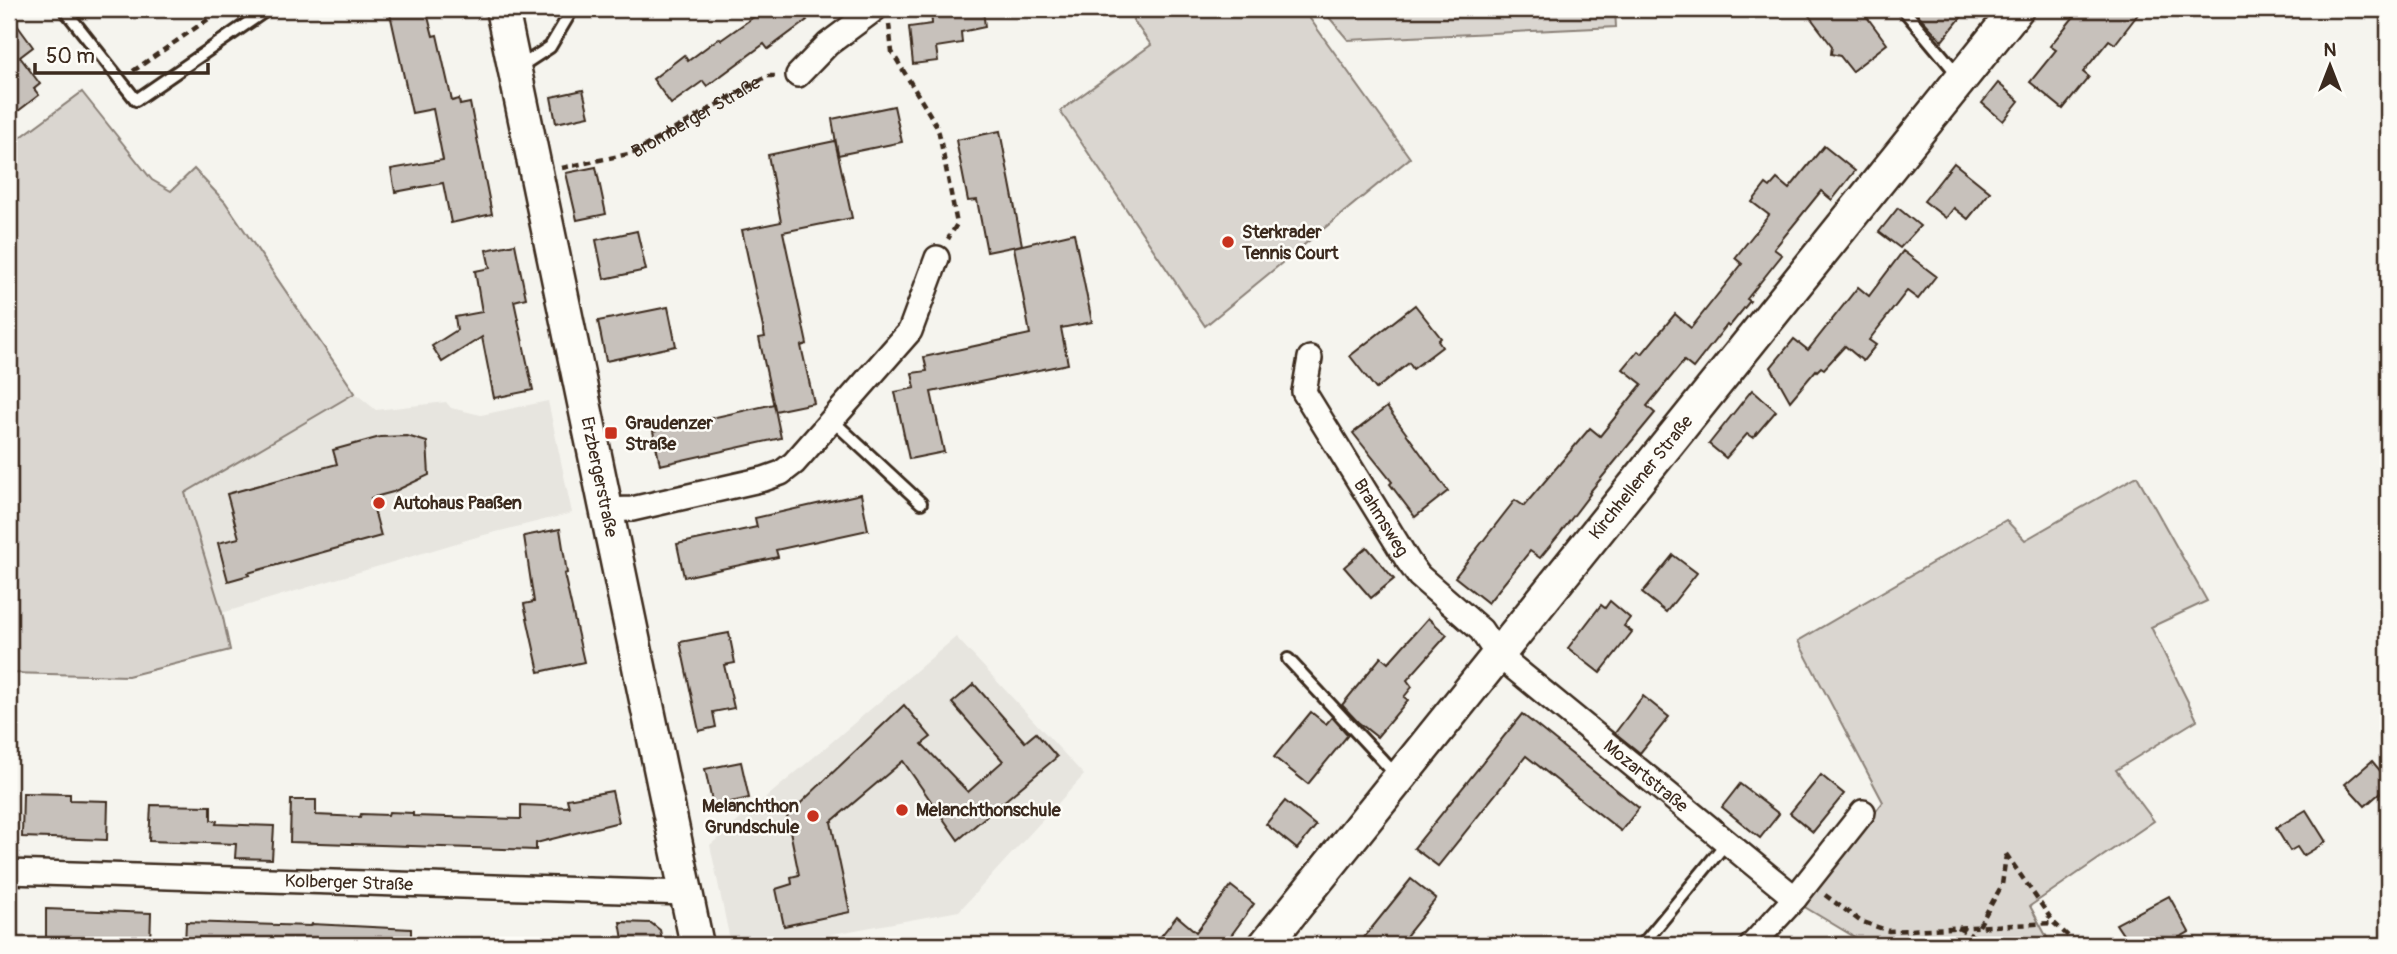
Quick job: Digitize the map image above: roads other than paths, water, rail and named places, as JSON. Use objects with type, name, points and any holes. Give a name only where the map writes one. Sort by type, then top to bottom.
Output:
[{"type":"main road","name":"Erzbergerstraße","points":[[502,9],[697,945]]},
{"type":"main road","name":"Kirchhellener Straße","points":[[1265,945],[2017,9]]},
{"type":"street","points":[[798,75],[828,44],[882,14]]},
{"type":"street","points":[[605,510],[632,509],[781,473],[794,463],[910,331],[937,258]]},
{"type":"street","name":"Brahmsweg","points":[[1310,359],[1304,392],[1408,561],[1419,576],[1481,630],[1497,654]]},
{"type":"street","name":"Mozartstraße","points":[[1497,654],[1727,842],[1801,890]]},
{"type":"street","points":[[1752,945],[1864,812]]},
{"type":"street","name":"Kolberger Straße","points":[[9,872],[687,893]]},
{"type":"lane","points":[[64,9],[136,100],[268,9]]},
{"type":"lane","points":[[515,69],[550,47],[569,15],[568,9]]},
{"type":"lane","points":[[1903,9],[1960,78]]},
{"type":"lane","points":[[832,420],[920,503]]},
{"type":"lane","points":[[1288,659],[1399,778]]},
{"type":"lane","points":[[1642,945],[1727,842]]},
{"type":"place","name":"Sterkrader Tennis Court","points":[[1228,242]]},
{"type":"place","name":"Graudenzer Straße","points":[[611,433]]},
{"type":"place","name":"Autohaus Paaßen","points":[[379,503]]},
{"type":"place","name":"Melanchthonschule","points":[[902,810]]},
{"type":"place","name":"Melanchthon Grundschule","points":[[813,816]]}]
